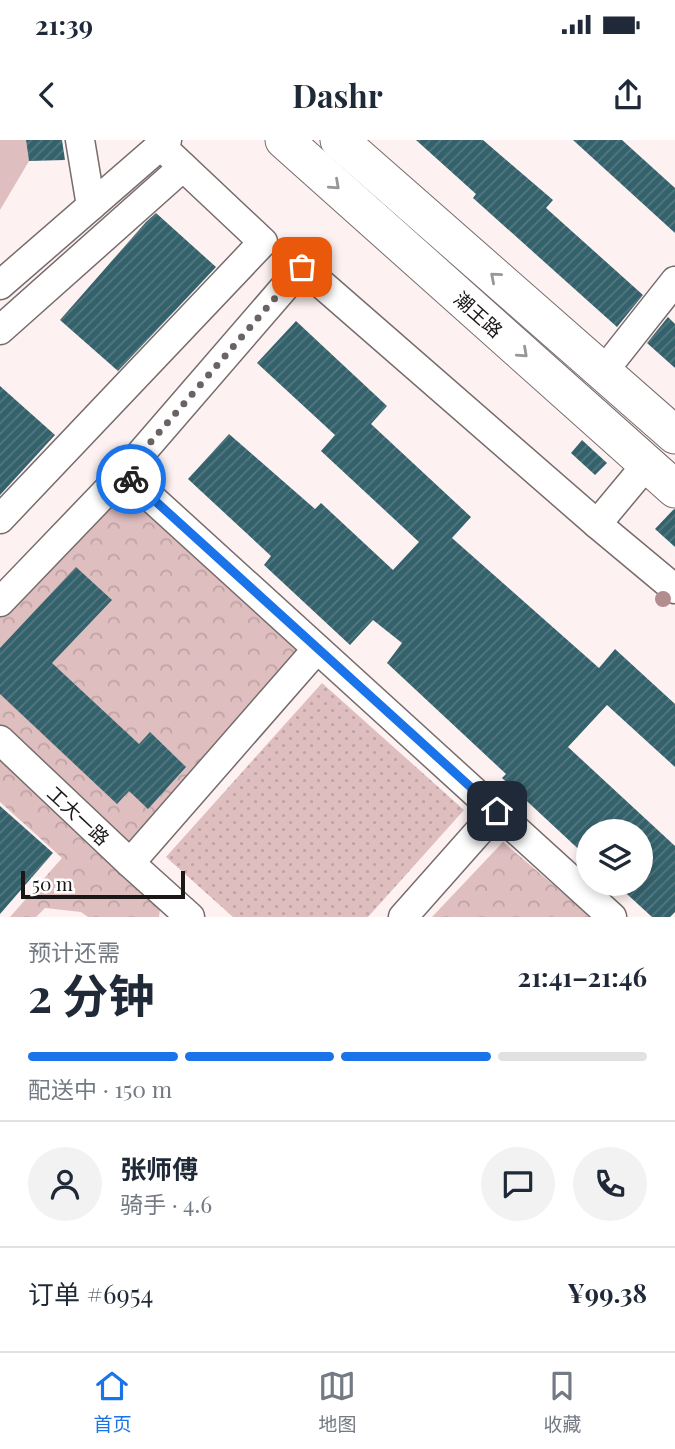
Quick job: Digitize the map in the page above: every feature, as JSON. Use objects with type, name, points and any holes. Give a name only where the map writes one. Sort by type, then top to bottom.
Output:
[{"type":"main road","name":"潮王路","points":[[284,140],[675,489]]},
{"type":"main road","name":"潮王路","points":[[339,140],[675,435]]},
{"type":"street","points":[[80,140],[91,206]]},
{"type":"street","points":[[0,285],[164,143],[183,167],[263,242],[0,519]]},
{"type":"street","points":[[0,330],[183,167]]},
{"type":"street","points":[[0,602],[124,473],[302,267],[675,589]]},
{"type":"street","points":[[603,372],[675,281]]},
{"type":"street","points":[[597,524],[647,464]]},
{"type":"street","points":[[124,473],[612,917]]},
{"type":"street","points":[[130,863],[317,649]]},
{"type":"street","name":"工大一路","points":[[0,740],[190,917]]},
{"type":"street","points":[[403,917],[497,811]]},
{"type":"green space","points":[[0,140],[26,140],[29,161],[0,210]]},
{"type":"green space","points":[[124,473],[317,649],[130,863],[162,892],[159,917],[88,917],[81,912],[45,908],[36,917],[10,917],[62,858],[0,802],[0,603]]},
{"type":"green space","points":[[322,683],[464,810],[368,917],[233,917],[166,857]]},
{"type":"green space","points":[[503,842],[591,917],[432,917]]},
{"type":"building","points":[[26,140],[62,140],[65,160],[29,161]]},
{"type":"building","points":[[416,140],[483,140],[553,200],[546,208],[643,295],[617,327],[473,198],[476,194]]},
{"type":"building","points":[[573,140],[622,140],[675,188],[675,233]]},
{"type":"building","points":[[156,213],[216,267],[118,371],[60,320]]},
{"type":"building","points":[[668,317],[675,324],[675,368],[647,343]]},
{"type":"building","points":[[296,321],[387,406],[371,424],[471,517],[452,538],[599,668],[615,649],[675,704],[675,767],[607,705],[568,747],[646,819],[576,819],[576,847],[502,778],[506,774],[387,663],[402,643],[373,620],[350,645],[264,565],[271,556],[188,479],[229,434],[315,509],[321,503],[393,570],[419,542],[321,451],[335,435],[257,363]]},
{"type":"building","points":[[0,386],[55,435],[0,495]]},
{"type":"building","points":[[582,440],[607,463],[595,475],[571,453]]},
{"type":"building","points":[[675,509],[675,547],[655,529]]},
{"type":"building","points":[[76,567],[112,600],[52,663],[139,744],[150,732],[186,767],[148,809],[129,791],[117,804],[0,694],[0,648]]},
{"type":"building","points":[[0,806],[53,853],[0,914]]},
{"type":"building","points":[[653,826],[675,846],[675,912],[670,917],[652,917],[629,896],[653,896]]},
{"type":"way so far","points":[[131,479],[124,473],[302,267]]},
{"type":"route","points":[[131,479],[497,811]]}]
